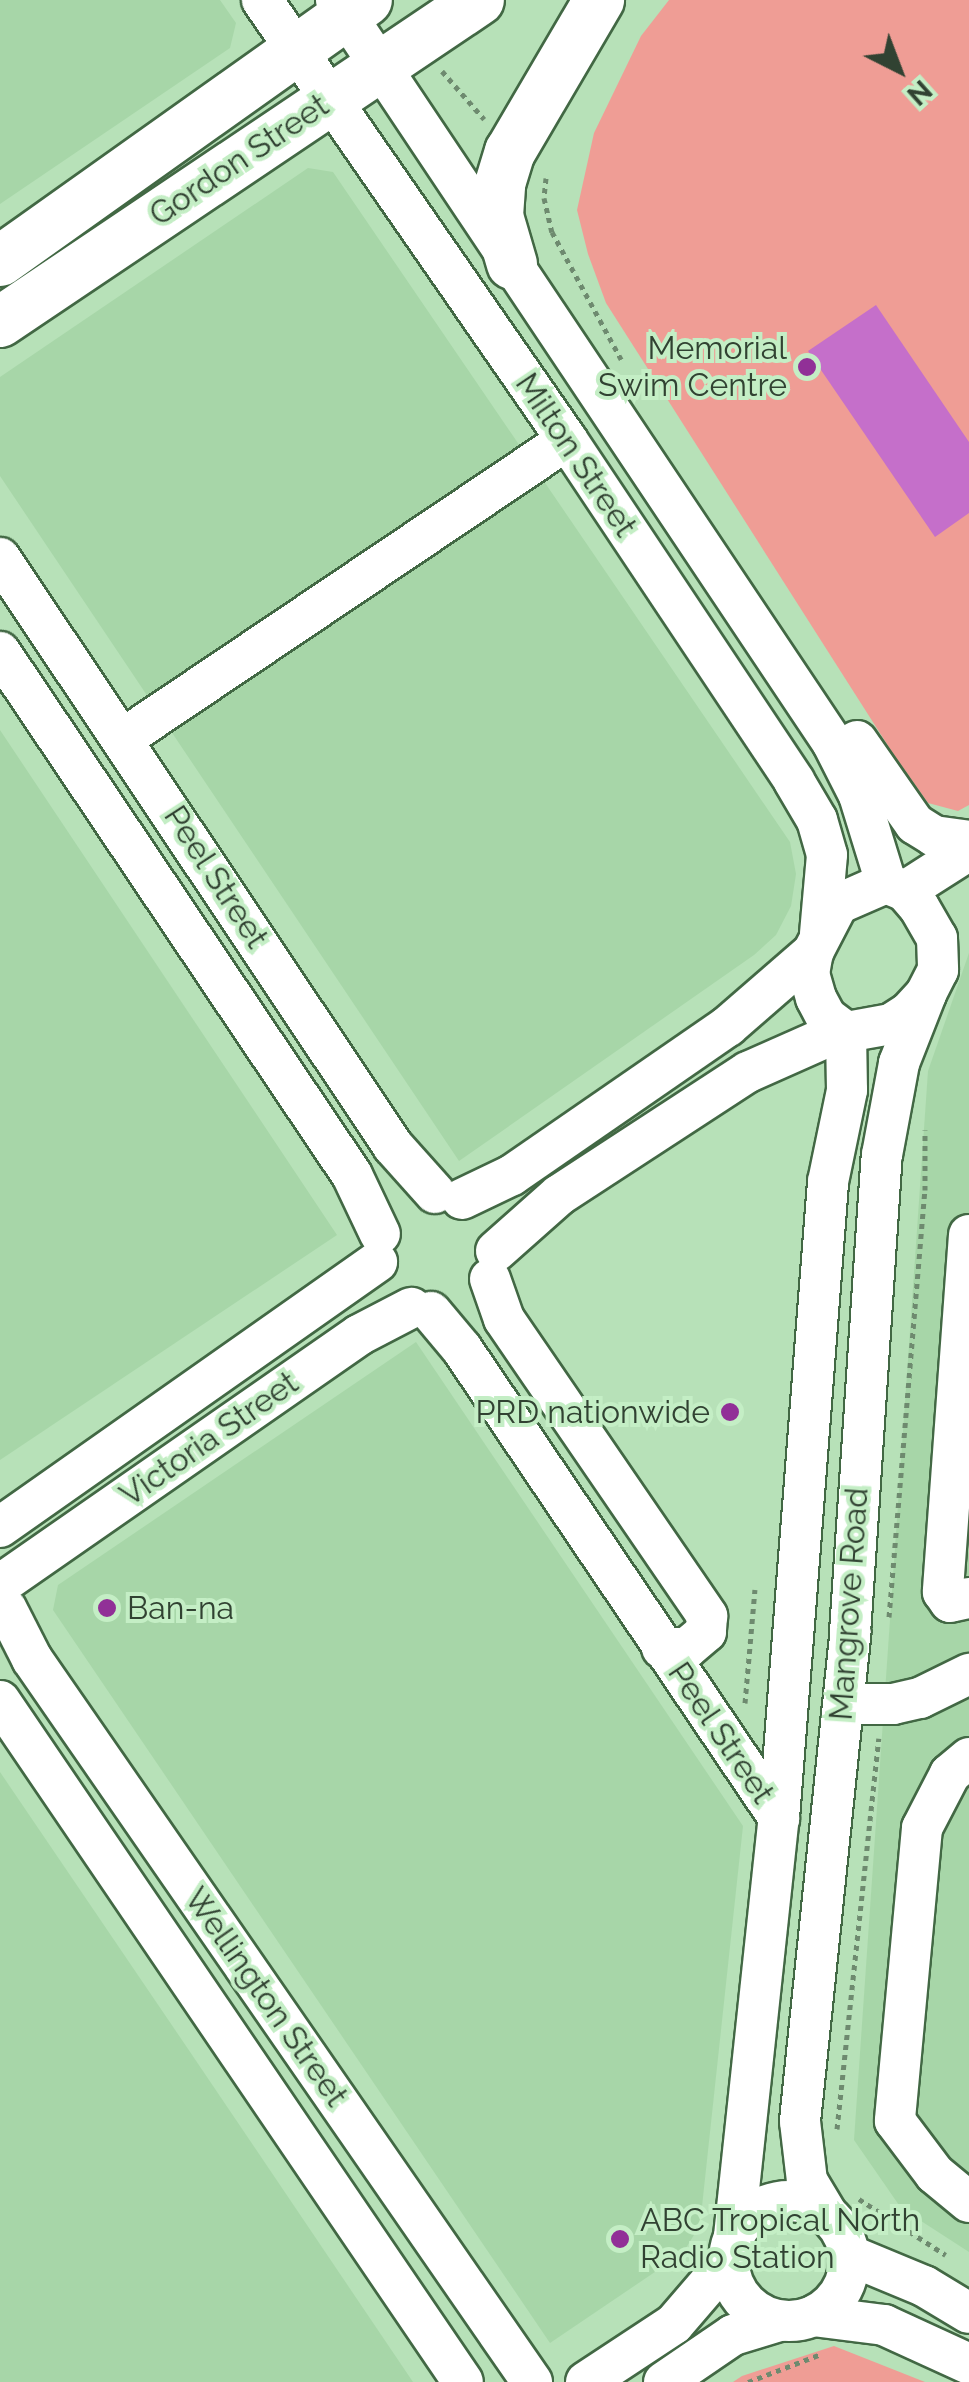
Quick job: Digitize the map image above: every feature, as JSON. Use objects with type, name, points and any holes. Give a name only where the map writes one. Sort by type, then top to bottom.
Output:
[{"type":"main road","name":"Gordon Street","points":[[0,322],[479,0]]},
{"type":"main road","points":[[512,264],[498,216],[500,184],[510,152],[599,0]]},
{"type":"main road","name":"Gordon Street","points":[[0,260],[295,50],[350,5]]},
{"type":"street","name":"Milton Street","points":[[262,0],[567,440],[818,820],[827,854],[816,943]]},
{"type":"street","name":"Milton Street","points":[[350,5],[381,66],[846,766],[896,887]]},
{"type":"street","points":[[124,738],[567,440]]},
{"type":"street","name":"Peel Street","points":[[0,558],[124,738],[393,1146],[448,1196]]},
{"type":"street","points":[[764,639],[830,702],[915,824],[934,836],[969,841]]},
{"type":"street","name":"Peel Street","points":[[0,652],[352,1175],[378,1248]]},
{"type":"street","points":[[845,1031],[826,1017],[809,974],[816,943],[838,904],[896,887],[969,850]]},
{"type":"street","points":[[896,887],[936,938],[932,982]]},
{"type":"street","points":[[816,943],[728,1026],[512,1175],[448,1196],[401,1205],[378,1248],[388,1289],[422,1310],[466,1305],[493,1265],[560,1195],[748,1072],[845,1031],[891,1024],[932,982],[969,929]]},
{"type":"street","name":"Mangrove Road","points":[[827,2214],[806,2182],[800,2122],[844,1704],[882,1155],[899,1063],[932,982]]},
{"type":"street","name":"Mangrove Road","points":[[732,2248],[779,1818],[828,1182],[847,1090],[845,1031]]},
{"type":"street","points":[[448,1196],[487,1220],[493,1265]]},
{"type":"street","points":[[969,1234],[965,1336],[943,1592],[950,1602],[969,1598]]},
{"type":"street","name":"Victoria Street","points":[[0,1527],[378,1248]]},
{"type":"street","name":"Peel Street","points":[[493,1265],[504,1319],[707,1616],[706,1632],[686,1648],[662,1648]]},
{"type":"street","name":"Peel Street","points":[[422,1310],[462,1349],[779,1818]]},
{"type":"street","name":"Victoria Street","points":[[4,1587],[358,1334],[422,1310]]},
{"type":"street","name":"Wellington Street","points":[[4,1587],[44,1675],[532,2382]]},
{"type":"street","points":[[844,1704],[892,1704],[920,1698],[969,1674]]},
{"type":"street","name":"Wellington Street","points":[[0,1701],[463,2382]]},
{"type":"street","points":[[969,1758],[950,1774],[922,1828],[895,2120],[935,2174],[969,2202]]},
{"type":"street","points":[[586,2382],[674,2324],[732,2248],[744,2222],[775,2203],[810,2205],[827,2214],[838,2226],[849,2255],[841,2292],[796,2318],[733,2335],[664,2382]]},
{"type":"street","points":[[732,2248],[731,2277],[748,2306],[796,2318],[884,2325],[969,2364]]},
{"type":"street","points":[[849,2255],[924,2286],[969,2312]]},
{"type":"path","points":[[436,65],[490,122]]},
{"type":"path","points":[[549,170],[544,198],[552,232],[628,370]]},
{"type":"path","points":[[888,1626],[925,1190],[925,1128]]},
{"type":"path","points":[[727,1739],[739,1728],[745,1710],[755,1588]]},
{"type":"path","points":[[748,2382],[788,2364],[835,2351]]},
{"type":"shaded area","points":[[0,0],[220,0],[236,23],[230,48],[0,204]]},
{"type":"shaded area","name":"Memorial Swim Centre","points":[[669,0],[969,0],[969,805],[958,811],[928,803],[892,752],[606,303],[588,254],[577,210],[594,133],[641,36]]},
{"type":"shaded area","points":[[308,168],[333,172],[790,842],[796,874],[791,906],[776,935],[754,955],[459,1161],[0,476],[0,377]]},
{"type":"shaded area","points":[[876,305],[969,442],[969,513],[935,537],[808,351]]},
{"type":"shaded area","points":[[0,730],[337,1235],[0,1460]]},
{"type":"shaded area","points":[[969,953],[969,2252],[901,2208],[854,2140],[928,1071]]},
{"type":"shaded area","points":[[416,1342],[743,1826],[700,2225],[683,2253],[550,2343],[53,1610],[58,1585]]},
{"type":"shaded area","points":[[0,1772],[184,2043],[413,2382],[0,2382]]},
{"type":"shaded area","points":[[834,2346],[925,2382],[733,2382],[742,2376]]},
{"type":"place","name":"Memorial Swim Centre","points":[[807,367]]},
{"type":"place","name":"PRD nationwide","points":[[730,1412]]},
{"type":"place","name":"Ban-na","points":[[107,1608]]},
{"type":"place","name":"ABC Tropical North Radio Station","points":[[620,2239]]}]
